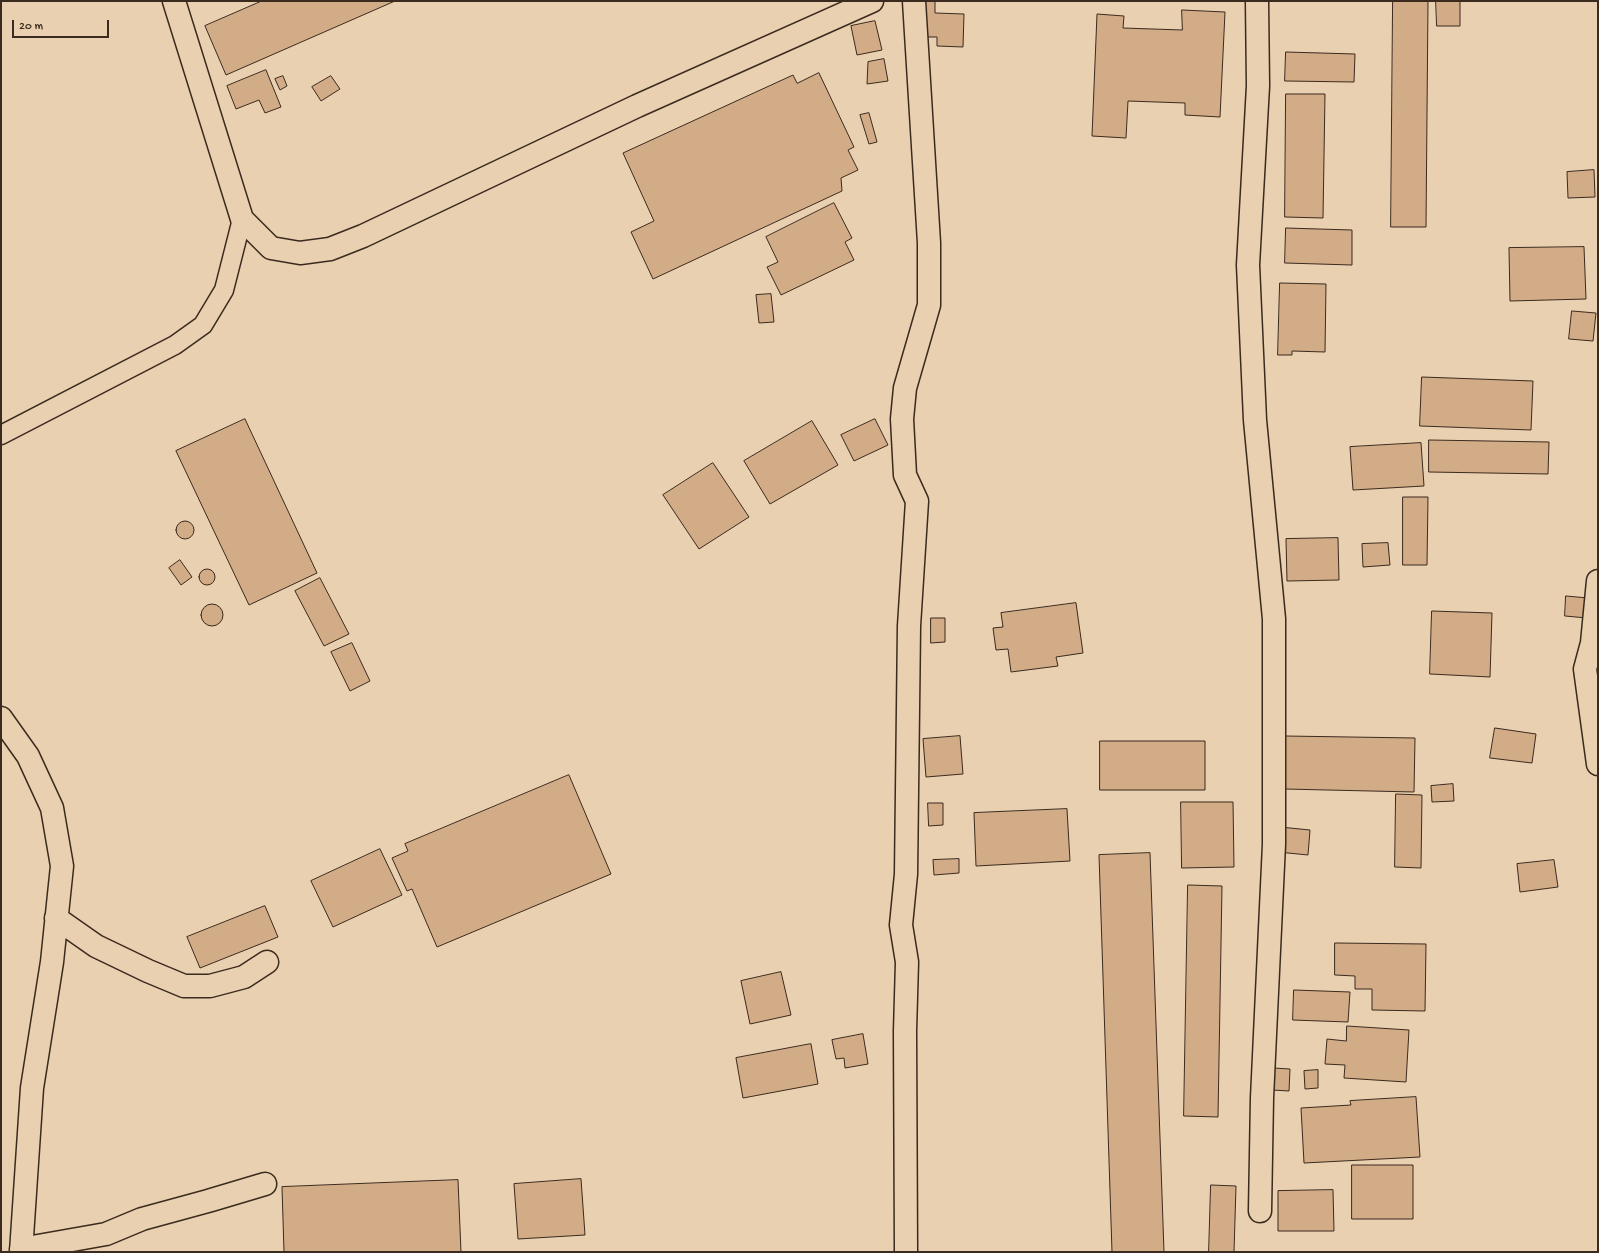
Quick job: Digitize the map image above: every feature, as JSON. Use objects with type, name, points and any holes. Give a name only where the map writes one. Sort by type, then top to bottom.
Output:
[{"type":"street","points":[[174,1],[242,219],[271,248],[300,253],[330,249],[363,236],[637,106],[872,1]]},
{"type":"street","points":[[906,1252],[905,1031],[907,962],[901,925],[906,874],[909,626],[917,502],[905,475],[902,419],[905,388],[929,305],[929,243],[914,1]]},
{"type":"street","points":[[1257,1],[1258,86],[1248,265],[1255,420],[1274,619],[1274,844],[1262,1098],[1260,1211]]},
{"type":"street","points":[[1598,581],[1592,642],[1585,669],[1598,764]]},
{"type":"street","points":[[1,718],[28,756],[52,808],[62,866],[52,962],[32,1088],[22,1251],[106,1234],[142,1219],[265,1184]]},
{"type":"street","points":[[56,918],[96,946],[148,972],[184,986],[210,986],[244,977],[267,962]]},
{"type":"lane","points":[[1,435],[175,345],[203,325],[224,290],[242,219]]},
{"type":"building","points":[[262,1],[395,1],[226,75],[205,26]]},
{"type":"building","points":[[923,1],[935,1],[935,13],[964,14],[963,47],[937,46],[937,37],[922,37]]},
{"type":"building","points":[[1393,1],[1428,1],[1426,227],[1391,227]]},
{"type":"building","points":[[1436,1],[1460,1],[1460,26],[1437,26]]},
{"type":"building","points":[[1182,10],[1225,12],[1220,117],[1185,115],[1185,103],[1128,101],[1126,138],[1092,136],[1097,14],[1124,16],[1123,28],[1182,30]]},
{"type":"building","points":[[875,21],[882,50],[857,55],[851,26]]},
{"type":"building","points":[[1286,52],[1355,54],[1354,82],[1285,81]]},
{"type":"building","points":[[884,59],[888,81],[867,84],[868,62]]},
{"type":"building","points":[[266,70],[281,107],[265,113],[259,100],[236,109],[227,86]]},
{"type":"building","points":[[819,73],[854,147],[848,150],[858,170],[841,178],[842,191],[653,279],[631,232],[654,221],[623,153],[793,75],[797,83]]},
{"type":"building","points":[[283,76],[287,86],[280,90],[275,79]]},
{"type":"building","points":[[331,76],[340,89],[321,101],[312,87]]},
{"type":"building","points":[[1286,94],[1325,94],[1323,218],[1285,217]]},
{"type":"building","points":[[869,113],[877,142],[869,144],[860,115]]},
{"type":"building","points":[[1594,170],[1595,197],[1568,198],[1567,172]]},
{"type":"building","points":[[834,203],[852,238],[845,242],[854,260],[781,295],[767,267],[778,262],[766,237]]},
{"type":"building","points":[[1286,228],[1352,230],[1352,265],[1285,263]]},
{"type":"building","points":[[1584,247],[1586,299],[1510,301],[1509,248]]},
{"type":"building","points":[[1280,283],[1326,284],[1325,352],[1292,351],[1292,355],[1278,355]]},
{"type":"building","points":[[771,294],[774,322],[759,323],[756,295]]},
{"type":"building","points":[[1572,311],[1596,313],[1593,341],[1569,339]]},
{"type":"building","points":[[1422,377],[1533,381],[1531,430],[1420,426]]},
{"type":"building","points":[[245,419],[317,573],[249,605],[176,451]]},
{"type":"building","points":[[875,419],[888,445],[854,461],[841,435]]},
{"type":"building","points":[[812,421],[838,465],[770,504],[744,461]]},
{"type":"building","points":[[1429,440],[1549,442],[1548,474],[1429,472]]},
{"type":"building","points":[[1421,443],[1424,486],[1353,490],[1350,447]]},
{"type":"building","points":[[713,463],[749,517],[699,549],[663,495]]},
{"type":"building","points":[[1403,497],[1428,497],[1427,565],[1403,565]]},
{"type":"building","points":[[185,521],[191,524],[194,530],[191,536],[185,539],[179,536],[176,530],[179,524]]},
{"type":"building","points":[[1338,538],[1339,580],[1287,581],[1286,539]]},
{"type":"building","points":[[1388,543],[1390,565],[1363,567],[1362,544]]},
{"type":"building","points":[[180,560],[192,577],[181,585],[169,568]]},
{"type":"building","points":[[207,569],[214,574],[215,577],[210,584],[207,585],[200,580],[199,577],[204,570]]},
{"type":"building","points":[[320,578],[349,634],[324,646],[295,591]]},
{"type":"building","points":[[1566,596],[1588,598],[1587,618],[1565,616]]},
{"type":"building","points":[[1076,603],[1083,653],[1056,657],[1058,666],[1011,672],[1008,649],[996,650],[993,628],[1003,627],[1001,613]]},
{"type":"building","points":[[212,604],[220,607],[223,615],[220,623],[212,626],[204,623],[201,615],[204,607]]},
{"type":"building","points":[[1432,611],[1492,613],[1490,677],[1430,674]]},
{"type":"building","points":[[931,618],[945,618],[945,642],[931,643]]},
{"type":"building","points":[[352,643],[370,681],[350,691],[331,652]]},
{"type":"building","points":[[1495,728],[1536,734],[1532,763],[1490,758]]},
{"type":"building","points":[[960,736],[963,774],[926,777],[923,739]]},
{"type":"building","points":[[1285,736],[1415,738],[1414,792],[1284,789]]},
{"type":"building","points":[[1100,741],[1205,741],[1205,790],[1100,790]]},
{"type":"building","points":[[569,775],[611,874],[437,947],[412,889],[407,891],[392,858],[408,851],[405,844]]},
{"type":"building","points":[[1453,784],[1454,801],[1432,802],[1431,786]]},
{"type":"building","points":[[1396,794],[1422,795],[1421,868],[1395,867]]},
{"type":"building","points":[[1181,802],[1233,802],[1234,867],[1182,868]]},
{"type":"building","points":[[928,803],[943,803],[943,825],[929,826]]},
{"type":"building","points":[[1067,809],[1070,861],[976,866],[974,813]]},
{"type":"building","points":[[1280,827],[1310,830],[1308,855],[1278,852]]},
{"type":"building","points":[[380,849],[402,895],[333,927],[311,881]]},
{"type":"building","points":[[1150,853],[1164,1252],[1112,1252],[1099,855]]},
{"type":"building","points":[[959,859],[959,873],[934,875],[933,860]]},
{"type":"building","points":[[1554,860],[1558,887],[1520,892],[1517,864]]},
{"type":"building","points":[[1188,885],[1222,886],[1218,1117],[1184,1116]]},
{"type":"building","points":[[265,906],[278,937],[200,968],[187,937]]},
{"type":"building","points":[[1335,943],[1426,944],[1425,1011],[1372,1010],[1372,989],[1355,989],[1355,976],[1335,975]]},
{"type":"building","points":[[781,972],[791,1015],[750,1024],[741,981]]},
{"type":"building","points":[[1294,990],[1350,992],[1348,1022],[1293,1020]]},
{"type":"building","points":[[1347,1026],[1409,1030],[1406,1082],[1344,1078],[1345,1065],[1325,1064],[1327,1039],[1346,1041]]},
{"type":"building","points":[[863,1034],[868,1064],[845,1068],[844,1058],[836,1059],[832,1040]]},
{"type":"building","points":[[811,1044],[818,1084],[743,1098],[736,1058]]},
{"type":"building","points":[[1274,1068],[1290,1069],[1289,1091],[1272,1090]]},
{"type":"building","points":[[1318,1070],[1318,1088],[1305,1089],[1304,1071]]},
{"type":"building","points":[[1416,1097],[1420,1157],[1304,1163],[1301,1108],[1351,1105],[1350,1101]]},
{"type":"building","points":[[1352,1165],[1413,1165],[1413,1219],[1352,1219]]},
{"type":"building","points":[[581,1179],[585,1235],[518,1239],[514,1184]]},
{"type":"building","points":[[458,1180],[461,1252],[284,1252],[282,1187]]},
{"type":"building","points":[[1211,1185],[1236,1186],[1234,1252],[1209,1252]]},
{"type":"building","points":[[1333,1190],[1334,1231],[1278,1231],[1278,1191]]}]
